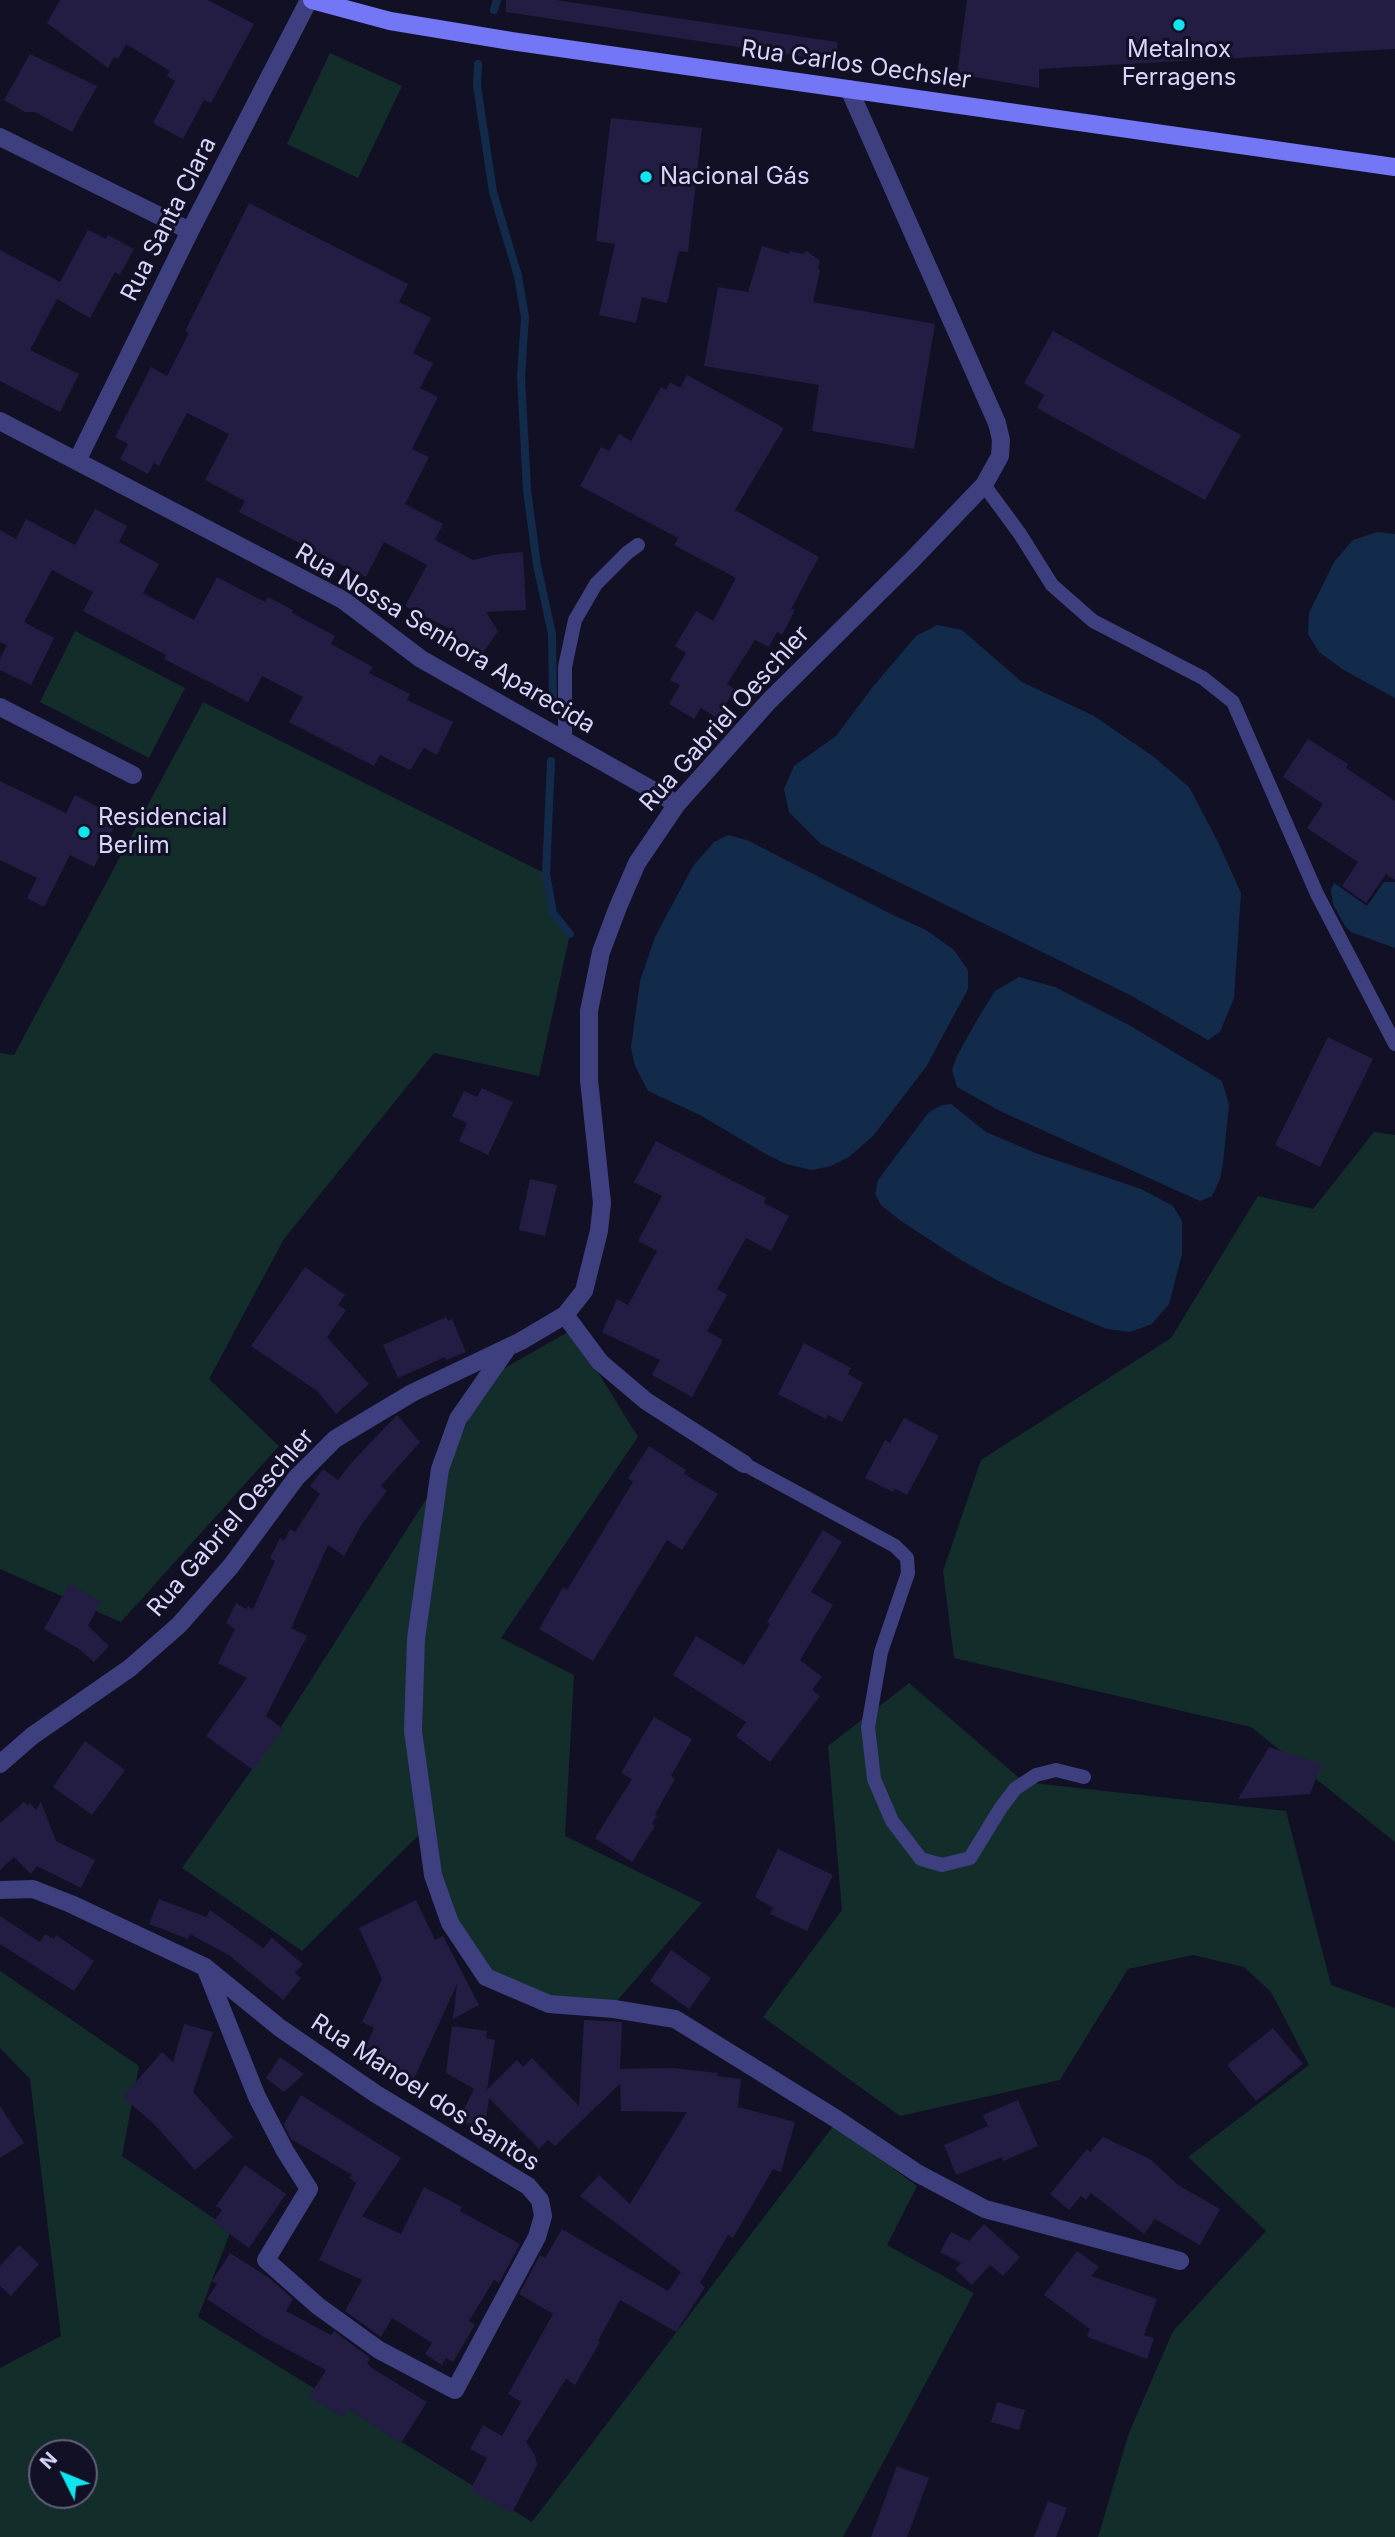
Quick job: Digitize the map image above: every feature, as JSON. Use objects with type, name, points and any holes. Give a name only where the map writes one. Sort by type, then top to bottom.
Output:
[{"type":"main road","name":"Rua Carlos Oechsler","points":[[310,0],[390,21],[511,41],[1395,167]]},
{"type":"street","name":"Rua Santa Clara","points":[[77,461],[190,231],[310,0]]},
{"type":"street","name":"Rua Gabriel Oeschler","points":[[0,1764],[32,1736],[130,1668],[179,1625],[231,1566],[296,1478],[335,1439],[412,1393],[506,1350],[565,1315],[584,1290],[599,1231],[602,1203],[589,1080],[589,1011],[599,964],[618,907],[637,863],[677,804],[769,701],[912,561],[984,485],[1000,456],[1001,440],[997,423],[849,89]]},
{"type":"street","points":[[0,137],[190,231]]},
{"type":"street","name":"Rua Nossa Senhora Aparecida","points":[[0,421],[343,600],[421,659],[677,804]]},
{"type":"street","points":[[0,707],[133,775]]},
{"type":"street","points":[[565,1315],[600,1362],[646,1401],[744,1464]]},
{"type":"street","points":[[506,1350],[458,1419],[440,1469],[416,1639],[413,1731],[433,1875],[450,1923],[486,1977],[549,2004],[614,2009],[675,2019],[835,2118],[917,2173],[985,2208],[1180,2261]]},
{"type":"street","name":"Rua Manoel dos Santos","points":[[0,1890],[33,1889],[205,1967],[280,2028],[376,2094],[528,2186],[540,2200],[543,2216],[537,2237],[455,2390],[379,2350],[318,2306],[266,2260],[309,2189],[285,2151],[257,2097],[205,1967]]},
{"type":"lane","points":[[984,485],[1020,534],[1052,585],[1093,621],[1203,678],[1233,702],[1317,894],[1395,1044]]},
{"type":"lane","points":[[565,740],[565,667],[575,620],[596,584],[638,545]]},
{"type":"lane","points":[[744,1464],[895,1546],[907,1558],[908,1573],[881,1651],[868,1727],[874,1779],[891,1821],[921,1859],[942,1865],[970,1858],[1015,1789],[1036,1775],[1056,1770],[1084,1777]]},
{"type":"green space","points":[[330,53],[402,86],[358,178],[287,144]]},
{"type":"green space","points":[[75,631],[185,688],[149,758],[40,702]]},
{"type":"green space","points":[[203,702],[546,874],[553,913],[570,934],[539,1076],[434,1053],[284,1239],[209,1379],[279,1446],[121,1622],[0,1569],[0,1053],[14,1055]]},
{"type":"green space","points":[[1374,1132],[1395,1135],[1395,1842],[1251,1727],[954,1658],[943,1571],[981,1460],[1171,1338],[1258,1196],[1313,1209]]},
{"type":"green space","points":[[568,1332],[596,1369],[638,1437],[501,1638],[574,1675],[565,1836],[702,1903],[616,2002],[554,2001],[490,1971],[458,1923],[437,1875],[429,1825],[302,1951],[182,1868],[272,1741],[446,1468],[471,1415],[503,1369]]},
{"type":"green space","points":[[909,1683],[1024,1782],[1286,1811],[1331,1985],[1395,2008],[1395,2537],[1098,2537],[1129,2433],[1173,2331],[1266,2231],[1188,2157],[1309,2065],[1271,1992],[1244,1967],[1193,1955],[1128,1969],[1060,2080],[900,2116],[763,2017],[842,1910],[828,1746]]},
{"type":"green space","points":[[0,1971],[139,2066],[122,2156],[231,2230],[198,2317],[532,2522],[834,2125],[917,2186],[887,2245],[974,2293],[843,2537],[0,2537],[0,2368],[61,2336],[30,2079],[0,2048]]},
{"type":"water","points":[[1377,532],[1395,534],[1395,698],[1342,669],[1319,652],[1308,634],[1309,613],[1334,562],[1353,540]]},
{"type":"water","points":[[937,625],[962,630],[1022,682],[1094,716],[1154,757],[1189,787],[1241,893],[1234,998],[1220,1032],[1208,1040],[1130,995],[821,844],[789,812],[784,789],[794,766],[836,736],[916,636]]},
{"type":"water","points":[[728,835],[747,840],[926,930],[954,950],[968,970],[968,989],[926,1067],[873,1136],[849,1157],[831,1166],[812,1170],[786,1164],[764,1153],[700,1115],[648,1091],[635,1066],[631,1047],[640,981],[655,937],[693,866],[714,842]]},
{"type":"water","points":[[1384,882],[1395,882],[1395,948],[1351,932],[1333,904],[1331,890],[1334,883],[1367,906]]},
{"type":"water","points":[[1019,977],[1055,987],[1129,1025],[1222,1081],[1229,1105],[1223,1163],[1220,1179],[1212,1196],[1200,1201],[1000,1111],[957,1087],[952,1070],[977,1020],[995,991]]},
{"type":"water","points":[[951,1104],[986,1132],[1038,1154],[1141,1189],[1173,1206],[1182,1221],[1182,1254],[1169,1304],[1152,1324],[1130,1332],[1107,1329],[1061,1310],[1002,1283],[961,1260],[881,1205],[875,1194],[878,1180],[929,1112],[942,1105]]},
{"type":"building","points":[[60,0],[208,0],[254,24],[211,103],[204,100],[183,139],[153,123],[175,81],[167,76],[170,71],[126,44],[118,59],[114,57],[108,68],[47,23]]},
{"type":"building","points":[[506,0],[556,0],[837,42],[837,62],[506,12]]},
{"type":"building","name":"Metalnox Ferragens","points":[[967,0],[1395,0],[1395,49],[1039,69],[1039,88],[957,74]]},
{"type":"building","points":[[30,54],[97,86],[72,132],[35,112],[25,112],[4,100]]},
{"type":"building","points":[[611,118],[702,128],[688,252],[679,251],[667,303],[642,297],[636,323],[599,315],[615,244],[596,241]]},
{"type":"building","points":[[249,203],[408,284],[399,302],[431,318],[413,353],[433,363],[420,388],[438,397],[412,449],[429,457],[405,504],[443,524],[435,540],[473,560],[523,552],[526,610],[486,612],[498,631],[478,660],[446,636],[450,629],[405,606],[427,565],[384,542],[366,577],[239,512],[245,501],[205,480],[229,434],[187,413],[159,466],[154,463],[148,474],[120,459],[128,444],[115,437],[151,367],[167,376],[189,333],[185,331]]},
{"type":"building","points":[[88,230],[106,239],[108,235],[134,249],[120,275],[115,272],[90,318],[57,299],[30,350],[79,374],[60,412],[0,381],[0,250],[60,282]]},
{"type":"building","points":[[762,246],[789,254],[790,251],[803,254],[807,251],[820,261],[813,302],[935,324],[914,449],[812,431],[819,385],[704,366],[718,287],[748,292]]},
{"type":"building","points":[[1053,331],[1241,435],[1205,500],[1037,408],[1044,395],[1024,383]]},
{"type":"building","points":[[687,375],[784,428],[735,510],[819,557],[791,609],[795,610],[782,635],[777,632],[769,647],[755,640],[727,684],[735,689],[717,718],[701,708],[694,719],[669,704],[680,685],[670,680],[686,653],[675,646],[696,611],[713,621],[736,578],[674,545],[678,538],[580,486],[601,447],[609,451],[619,434],[631,441],[661,387],[666,390],[670,382],[680,388]]},
{"type":"building","points":[[95,509],[127,526],[119,542],[159,564],[143,593],[194,620],[217,577],[265,602],[268,597],[293,610],[292,613],[335,636],[331,644],[373,667],[369,673],[410,694],[407,700],[453,722],[437,755],[424,748],[410,770],[380,755],[374,766],[289,722],[303,697],[262,676],[248,702],[164,659],[166,655],[83,611],[93,592],[52,570],[24,622],[54,638],[31,685],[0,670],[0,659],[7,645],[0,642],[0,530],[16,539],[26,519],[75,545]]},
{"type":"building","points":[[1308,739],[1348,764],[1346,768],[1395,801],[1395,880],[1386,874],[1366,903],[1342,886],[1358,862],[1307,828],[1323,804],[1283,777]]},
{"type":"building","points":[[0,781],[66,813],[75,795],[119,818],[94,867],[70,855],[44,907],[27,898],[37,878],[0,860]]},
{"type":"building","points":[[1328,1037],[1373,1059],[1320,1167],[1275,1145]]},
{"type":"building","points":[[482,1088],[513,1102],[488,1155],[459,1141],[467,1123],[452,1116],[464,1091],[477,1097]]},
{"type":"building","points":[[656,1141],[766,1198],[764,1203],[789,1216],[771,1251],[746,1238],[717,1289],[727,1295],[707,1331],[723,1340],[692,1397],[652,1375],[660,1360],[602,1332],[617,1299],[628,1305],[657,1251],[638,1241],[662,1196],[634,1182]]},
{"type":"building","points":[[530,1179],[557,1185],[545,1236],[519,1230]]},
{"type":"building","points":[[305,1267],[345,1295],[338,1305],[346,1310],[327,1337],[369,1384],[336,1414],[317,1391],[251,1346]]},
{"type":"building","points":[[446,1317],[448,1321],[452,1319],[466,1352],[446,1360],[445,1357],[398,1378],[383,1345]]},
{"type":"building","points":[[804,1343],[851,1368],[848,1374],[863,1383],[842,1422],[828,1415],[826,1419],[778,1394]]},
{"type":"building","points":[[397,1415],[420,1442],[381,1486],[387,1491],[362,1524],[344,1556],[328,1545],[291,1628],[307,1636],[266,1716],[283,1729],[253,1770],[206,1736],[247,1678],[218,1663],[235,1629],[226,1623],[236,1603],[246,1609],[248,1606],[253,1609],[275,1561],[270,1558],[280,1538],[284,1541],[290,1529],[295,1532],[320,1494],[310,1486],[323,1469],[338,1480]]},
{"type":"building","points":[[904,1418],[939,1436],[907,1495],[895,1489],[893,1492],[865,1478],[885,1440],[890,1443]]},
{"type":"building","points":[[649,1446],[686,1470],[684,1474],[718,1494],[682,1550],[667,1540],[593,1661],[539,1629],[563,1587],[567,1590],[633,1482],[628,1478]]},
{"type":"building","points":[[823,1530],[842,1542],[811,1592],[833,1605],[800,1660],[822,1677],[812,1690],[820,1696],[770,1762],[736,1736],[746,1722],[673,1675],[696,1636],[744,1665]]},
{"type":"building","points":[[69,1584],[101,1601],[88,1626],[109,1646],[94,1662],[79,1649],[44,1629]]},
{"type":"building","points":[[654,1717],[692,1739],[671,1776],[675,1779],[655,1814],[657,1816],[652,1824],[655,1826],[632,1862],[595,1838],[632,1779],[621,1773]]},
{"type":"building","points":[[85,1741],[125,1770],[92,1815],[53,1787]]},
{"type":"building","points":[[1269,1747],[1322,1764],[1310,1794],[1238,1799]]},
{"type":"building","points":[[24,1802],[28,1806],[30,1803],[36,1810],[41,1802],[56,1841],[95,1860],[81,1888],[37,1866],[31,1874],[14,1857],[0,1870],[0,1823]]},
{"type":"building","points":[[778,1849],[833,1875],[807,1931],[770,1914],[773,1908],[755,1897]]},
{"type":"building","points":[[159,1899],[206,1917],[210,1910],[263,1948],[272,1938],[303,1964],[295,1973],[301,1978],[283,2000],[230,1956],[190,1934],[188,1939],[149,1924]]},
{"type":"building","points":[[416,1900],[435,1940],[443,1936],[479,2005],[453,2019],[457,1984],[412,2083],[360,2059],[374,2028],[362,2022],[382,1979],[359,1928]]},
{"type":"building","points":[[0,1916],[40,1942],[45,1934],[54,1939],[56,1935],[94,1961],[74,1991],[0,1944]]},
{"type":"building","points":[[671,1950],[711,1978],[689,2009],[650,1981]]},
{"type":"building","points":[[584,2020],[622,2022],[620,2069],[672,2068],[718,2073],[717,2076],[741,2079],[738,2107],[795,2122],[781,2172],[773,2169],[733,2238],[728,2235],[700,2283],[705,2287],[676,2332],[620,2300],[575,2385],[566,2379],[526,2442],[535,2455],[537,2465],[512,2513],[470,2490],[487,2458],[470,2449],[483,2425],[502,2436],[521,2402],[508,2394],[553,2314],[519,2294],[540,2255],[545,2258],[562,2229],[668,2291],[681,2272],[580,2196],[599,2175],[630,2204],[687,2112],[621,2111],[620,2084],[555,2146],[548,2140],[539,2149],[489,2098],[485,2126],[455,2122],[474,2089],[446,2073],[452,2026],[487,2031],[486,2038],[495,2040],[487,2090],[517,2060],[523,2067],[532,2058],[579,2106]]},
{"type":"building","points":[[184,2024],[213,2032],[193,2092],[233,2137],[195,2170],[155,2125],[123,2097],[162,2052],[173,2062]]},
{"type":"building","points":[[1273,2028],[1303,2064],[1256,2101],[1227,2065]]},
{"type":"building","points":[[280,2057],[304,2074],[284,2092],[266,2078]]},
{"type":"building","points":[[301,2095],[401,2158],[362,2216],[401,2234],[424,2187],[462,2207],[460,2211],[520,2244],[499,2283],[494,2280],[469,2321],[475,2325],[453,2362],[446,2358],[442,2365],[425,2354],[432,2343],[392,2318],[381,2337],[345,2311],[362,2280],[319,2260],[356,2183],[349,2178],[352,2175],[291,2139],[284,2124]]},
{"type":"building","points":[[1018,2100],[1038,2146],[1003,2161],[1002,2157],[956,2175],[944,2145],[988,2126],[983,2115]]},
{"type":"building","points":[[0,2106],[24,2143],[0,2158]]},
{"type":"building","points":[[1103,2137],[1150,2159],[1178,2185],[1220,2209],[1200,2245],[1155,2219],[1144,2234],[1091,2193],[1086,2200],[1081,2196],[1069,2210],[1050,2194],[1087,2149],[1090,2152]]},
{"type":"building","points":[[245,2165],[286,2194],[249,2248],[213,2222],[222,2210],[216,2206]]},
{"type":"building","points":[[984,2224],[1020,2257],[1003,2276],[990,2265],[972,2285],[955,2269],[961,2263],[940,2252],[951,2232],[969,2241]]},
{"type":"building","points":[[19,2245],[39,2264],[11,2296],[0,2286],[0,2266]]},
{"type":"building","points":[[1077,2251],[1099,2267],[1091,2276],[1157,2299],[1144,2335],[1154,2338],[1147,2359],[1090,2338],[1087,2336],[1090,2329],[1044,2295]]},
{"type":"building","points":[[230,2253],[268,2277],[293,2299],[286,2311],[331,2335],[334,2331],[370,2358],[367,2363],[372,2368],[427,2402],[401,2443],[348,2409],[343,2417],[309,2397],[326,2370],[264,2337],[207,2299],[217,2284],[212,2281]]},
{"type":"building","points":[[997,2402],[1025,2410],[1019,2430],[991,2422]]},
{"type":"building","points":[[897,2466],[929,2478],[907,2537],[871,2537]]},
{"type":"building","points":[[1048,2501],[1067,2508],[1056,2537],[1034,2537]]},
{"type":"waterway","points":[[494,10],[497,0]]},
{"type":"waterway","points":[[478,64],[477,86],[493,192],[518,276],[525,317],[521,377],[527,490],[537,565],[552,634],[553,703]]},
{"type":"waterway","points":[[551,761],[546,874],[553,913],[570,934]]},
{"type":"place","name":"Metalnox Ferragens","points":[[1179,25]]},
{"type":"place","name":"Nacional Gás","points":[[646,177]]},
{"type":"place","name":"Residencial Berlim","points":[[84,832]]}]
